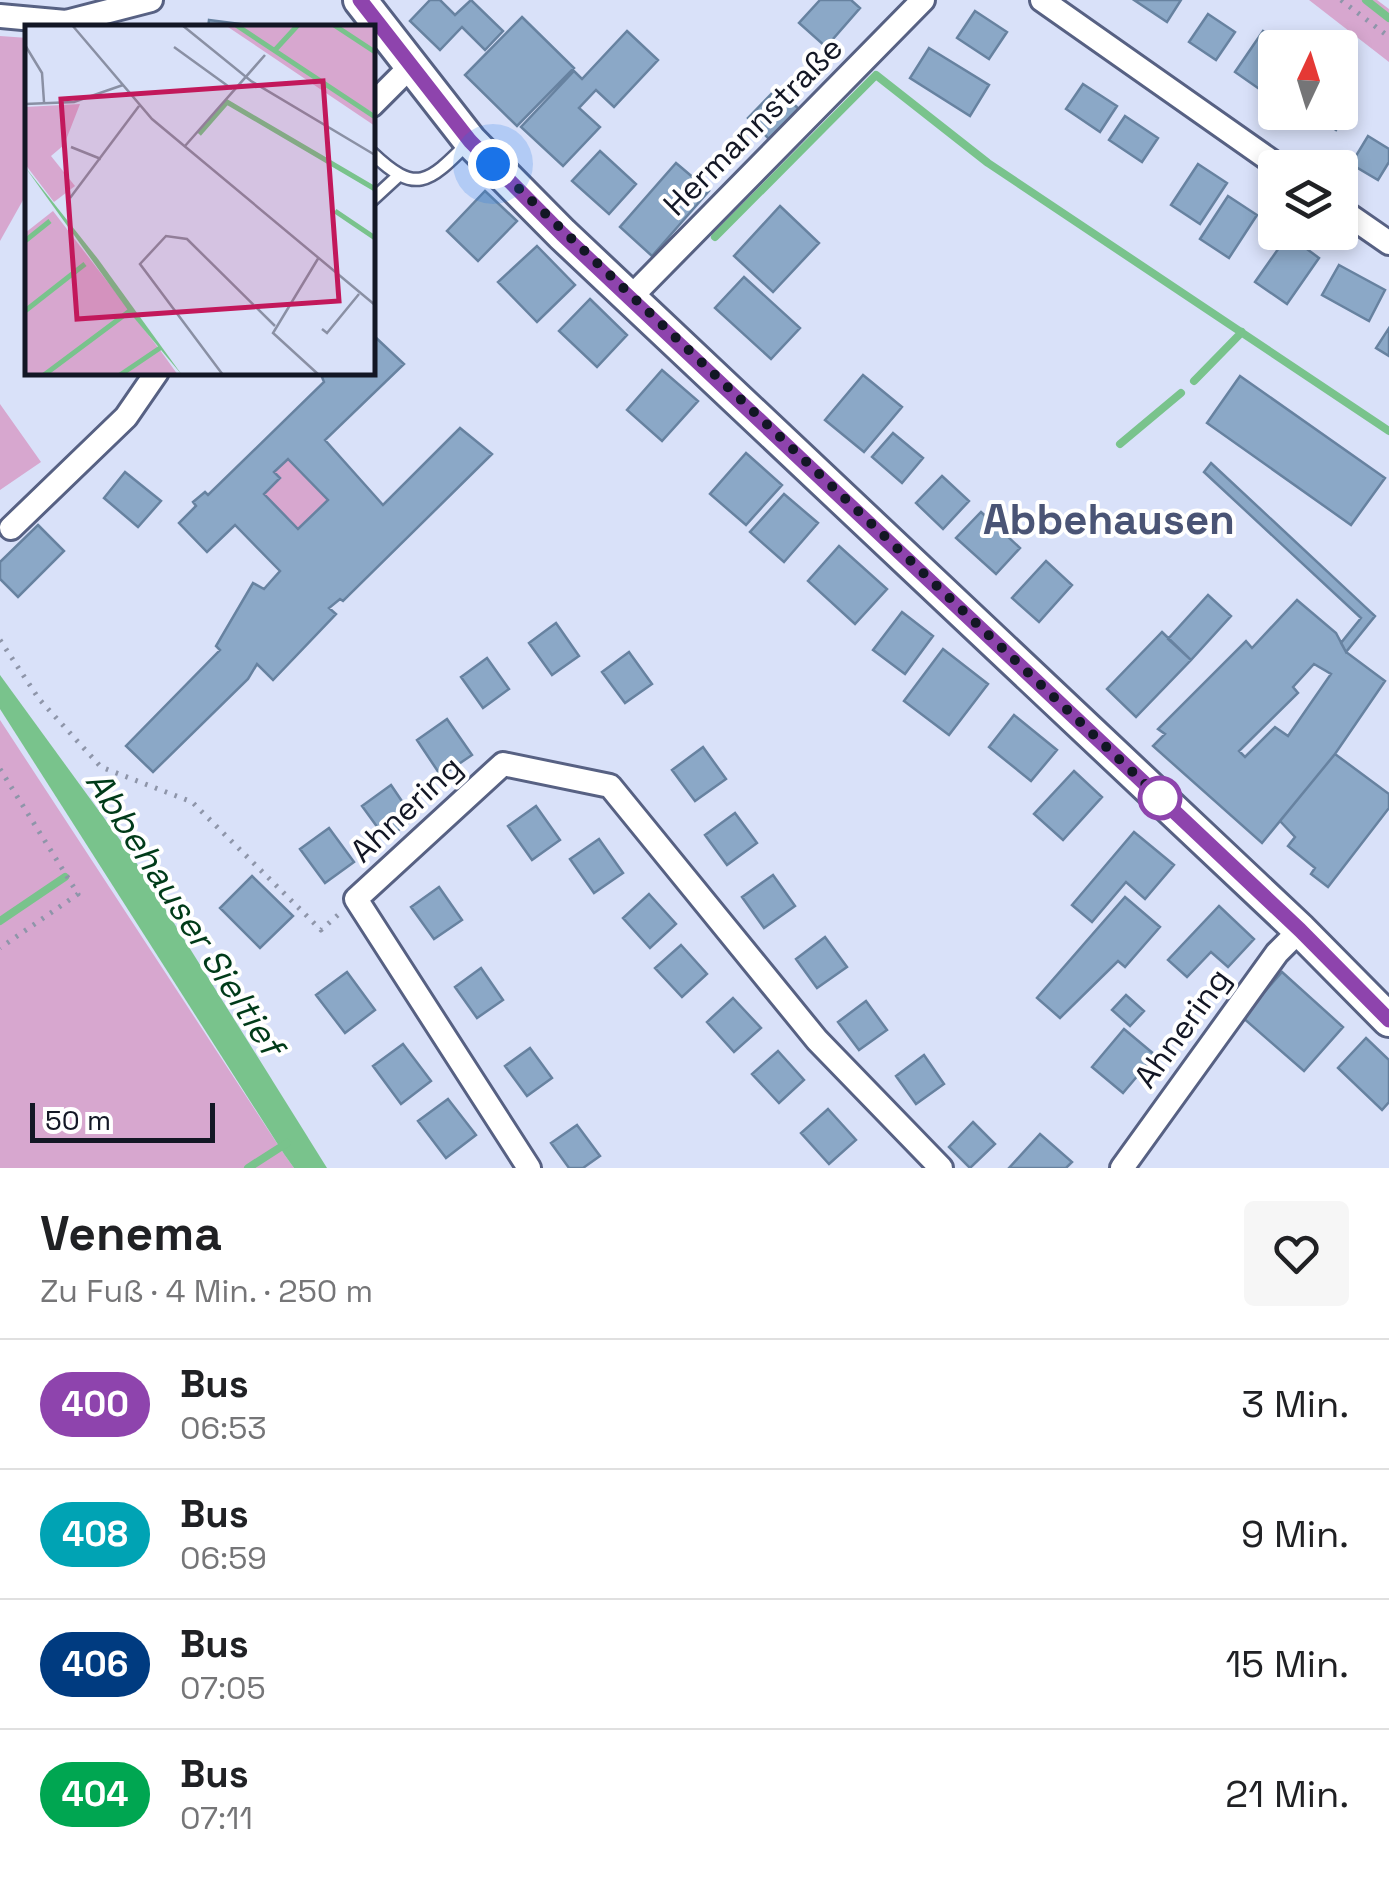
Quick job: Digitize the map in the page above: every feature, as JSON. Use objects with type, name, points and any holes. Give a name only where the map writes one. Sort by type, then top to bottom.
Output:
[{"type":"main road","points":[[360,0],[409,68],[470,141],[630,298],[1300,930],[1389,1020]]},
{"type":"street","points":[[0,16],[66,22],[151,0]]},
{"type":"street","points":[[1042,0],[1258,152]]},
{"type":"street","name":"Hermannstraße","points":[[630,298],[874,50],[908,4]]},
{"type":"street","points":[[375,103],[409,68]]},
{"type":"street","points":[[1358,222],[1389,244]]},
{"type":"street","points":[[11,528],[126,417],[156,375]]},
{"type":"street","name":"Ahnering","points":[[529,1168],[356,900],[503,764],[610,786],[818,1040],[941,1168]]},
{"type":"street","name":"Ahnering","points":[[1122,1168],[1277,953],[1300,930]]},
{"type":"lane","points":[[375,156],[397,177],[424,180],[436,174],[470,141]]},
{"type":"lane","points":[[375,197],[397,177]]},
{"type":"path","points":[[1341,0],[1389,37]]},
{"type":"path","points":[[0,640],[40,699],[100,767],[192,802],[321,930],[356,900]]},
{"type":"path","points":[[0,769],[78,894],[0,948]]},
{"type":"shaded area","points":[[1309,0],[1377,0],[1389,9],[1389,62],[1358,38],[1358,30],[1348,30]]},
{"type":"shaded area","points":[[0,36],[25,38],[25,197],[0,241]]},
{"type":"shaded area","points":[[0,404],[41,462],[0,490]]},
{"type":"shaded area","points":[[288,459],[328,500],[298,529],[264,494],[280,478],[274,472]]},
{"type":"shaded area","points":[[0,675],[134,859],[327,1168],[294,1168],[284,1154],[0,709]]},
{"type":"shaded area","points":[[0,720],[284,1154],[294,1168],[0,1168]]},
{"type":"building","points":[[430,0],[440,0],[455,15],[471,0],[503,31],[485,50],[462,27],[440,50],[410,21]]},
{"type":"building","points":[[820,0],[851,0],[860,8],[826,47],[799,23]]},
{"type":"building","points":[[1134,0],[1181,0],[1167,22]]},
{"type":"building","points":[[975,11],[1007,32],[989,59],[957,38]]},
{"type":"building","points":[[1208,14],[1235,32],[1216,60],[1189,42]]},
{"type":"building","points":[[522,17],[574,68],[517,126],[465,75]]},
{"type":"building","points":[[209,20],[248,25],[208,25]]},
{"type":"building","points":[[627,31],[658,60],[614,107],[596,90],[579,108],[600,127],[563,166],[521,127],[574,71],[582,79]]},
{"type":"building","points":[[1258,38],[1258,88],[1235,72]]},
{"type":"building","points":[[929,48],[989,85],[970,116],[910,78]]},
{"type":"building","points":[[1083,84],[1117,106],[1100,132],[1066,109]]},
{"type":"building","points":[[777,88],[803,113],[773,143],[748,118]]},
{"type":"building","points":[[1125,116],[1158,138],[1142,162],[1109,140]]},
{"type":"building","points":[[1368,136],[1389,149],[1389,162],[1378,180],[1358,168],[1358,152]]},
{"type":"building","points":[[600,151],[636,184],[609,214],[572,181]]},
{"type":"building","points":[[676,163],[709,191],[652,256],[620,227]]},
{"type":"building","points":[[1198,164],[1227,183],[1200,224],[1171,205]]},
{"type":"building","points":[[485,191],[517,221],[478,261],[447,231]]},
{"type":"building","points":[[1228,196],[1257,215],[1229,258],[1200,239]]},
{"type":"building","points":[[780,206],[819,243],[773,292],[734,256]]},
{"type":"building","points":[[537,246],[575,285],[537,322],[498,282]]},
{"type":"building","points":[[1277,250],[1308,250],[1319,258],[1287,304],[1255,282]]},
{"type":"building","points":[[1339,265],[1385,290],[1369,321],[1322,295]]},
{"type":"building","points":[[744,277],[800,328],[771,359],[715,308]]},
{"type":"building","points":[[590,299],[627,335],[597,367],[559,331]]},
{"type":"building","points":[[1389,328],[1389,356],[1376,348]]},
{"type":"building","points":[[375,337],[404,364],[325,440],[383,505],[460,428],[492,454],[343,601],[340,599],[329,608],[336,614],[273,680],[257,664],[248,679],[153,772],[126,746],[220,650],[216,646],[253,583],[264,589],[280,571],[235,525],[207,552],[179,523],[196,506],[193,502],[205,492],[208,495],[324,382],[321,375],[375,375]],"holes":[[[288,459],[328,500],[298,529],[264,494],[280,478],[274,472]]]},
{"type":"building","points":[[662,370],[698,401],[662,441],[627,410]]},
{"type":"building","points":[[863,375],[902,407],[864,452],[825,420]]},
{"type":"building","points":[[1240,376],[1385,478],[1351,525],[1207,423]]},
{"type":"building","points":[[893,433],[923,458],[902,483],[872,457]]},
{"type":"building","points":[[746,453],[782,485],[746,525],[710,494]]},
{"type":"building","points":[[1211,463],[1375,616],[1346,652],[1341,643],[1361,618],[1204,472]]},
{"type":"building","points":[[125,472],[161,501],[138,527],[104,498]]},
{"type":"building","points":[[942,476],[969,501],[943,529],[916,503]]},
{"type":"building","points":[[784,494],[818,523],[784,562],[750,532]]},
{"type":"building","points":[[981,512],[1020,548],[996,574],[956,538]]},
{"type":"building","points":[[38,525],[64,551],[18,597],[0,579],[0,562]]},
{"type":"building","points":[[839,546],[887,589],[855,624],[808,581]]},
{"type":"building","points":[[1046,561],[1072,585],[1039,622],[1012,598]]},
{"type":"building","points":[[1208,595],[1231,616],[1191,660],[1168,639]]},
{"type":"building","points":[[1297,600],[1336,633],[1346,652],[1385,681],[1335,754],[1262,843],[1153,746],[1165,734],[1158,729],[1246,641],[1252,648]],"holes":[[[1314,664],[1331,674],[1288,736],[1275,727],[1245,757],[1239,751],[1298,693],[1293,687]]]},
{"type":"building","points":[[902,612],[933,636],[905,674],[873,650]]},
{"type":"building","points":[[556,623],[579,656],[552,675],[529,643]]},
{"type":"building","points":[[1162,632],[1191,660],[1136,717],[1107,689]]},
{"type":"building","points":[[943,649],[988,684],[949,735],[904,701]]},
{"type":"building","points":[[629,652],[652,684],[625,703],[602,672]]},
{"type":"building","points":[[487,658],[509,689],[483,708],[461,677]]},
{"type":"building","points":[[1014,715],[1057,750],[1031,781],[989,747]]},
{"type":"building","points":[[447,719],[472,755],[441,776],[417,740]]},
{"type":"building","points":[[703,747],[726,779],[695,801],[672,770]]},
{"type":"building","points":[[1335,754],[1389,794],[1389,808],[1328,887],[1311,874],[1315,868],[1288,846],[1295,837],[1280,821]]},
{"type":"building","points":[[1074,771],[1102,797],[1063,840],[1034,814]]},
{"type":"building","points":[[391,785],[414,819],[386,839],[362,806]]},
{"type":"building","points":[[536,806],[560,840],[532,860],[508,826]]},
{"type":"building","points":[[735,813],[757,843],[727,865],[705,835]]},
{"type":"building","points":[[329,828],[354,862],[325,883],[300,849]]},
{"type":"building","points":[[1134,832],[1174,865],[1145,899],[1126,882],[1092,922],[1072,905]]},
{"type":"building","points":[[599,839],[623,873],[594,893],[570,859]]},
{"type":"building","points":[[773,875],[795,906],[764,928],[742,897]]},
{"type":"building","points":[[252,876],[293,916],[260,948],[220,908]]},
{"type":"building","points":[[439,887],[462,920],[434,939],[411,907]]},
{"type":"building","points":[[649,894],[676,924],[650,948],[623,918]]},
{"type":"building","points":[[1125,897],[1160,927],[1125,967],[1118,961],[1060,1018],[1037,998]]},
{"type":"building","points":[[1219,906],[1254,939],[1228,967],[1211,952],[1187,977],[1168,960]]},
{"type":"building","points":[[825,937],[847,967],[817,988],[796,959]]},
{"type":"building","points":[[681,945],[707,974],[682,997],[655,968]]},
{"type":"building","points":[[481,968],[503,1000],[477,1018],[455,987]]},
{"type":"building","points":[[347,972],[375,1010],[345,1033],[316,995]]},
{"type":"building","points":[[1282,972],[1343,1027],[1304,1071],[1242,1017]]},
{"type":"building","points":[[1126,995],[1144,1011],[1130,1026],[1112,1010]]},
{"type":"building","points":[[733,998],[761,1028],[734,1052],[707,1022]]},
{"type":"building","points":[[866,1001],[887,1030],[859,1050],[838,1022]]},
{"type":"building","points":[[1124,1029],[1155,1055],[1123,1093],[1092,1067]]},
{"type":"building","points":[[1366,1038],[1389,1060],[1389,1102],[1382,1110],[1338,1068]]},
{"type":"building","points":[[403,1044],[431,1081],[401,1104],[373,1066]]},
{"type":"building","points":[[530,1048],[552,1078],[527,1096],[505,1066]]},
{"type":"building","points":[[778,1051],[804,1080],[779,1103],[752,1074]]},
{"type":"building","points":[[924,1055],[944,1084],[916,1104],[896,1076]]},
{"type":"building","points":[[448,1099],[476,1135],[446,1158],[418,1121]]},
{"type":"building","points":[[828,1109],[856,1140],[829,1164],[801,1133]]},
{"type":"building","points":[[973,1122],[995,1144],[970,1168],[949,1147]]},
{"type":"building","points":[[577,1125],[600,1156],[583,1168],[569,1168],[551,1143]]},
{"type":"building","points":[[1040,1134],[1072,1162],[1066,1168],[1009,1168]]},
{"type":"waterway","points":[[1366,0],[1389,18]]},
{"type":"waterway","points":[[715,237],[876,75],[988,163],[1389,431]]},
{"type":"waterway","points":[[1194,381],[1242,332]]},
{"type":"waterway","points":[[1120,444],[1181,393]]},
{"type":"waterway","points":[[0,921],[65,877]]},
{"type":"waterway","points":[[248,1168],[287,1143]]},
{"type":"bus line","name":"400","points":[[360,0],[409,68],[470,141],[562,234],[1300,930],[1389,1020]]},
{"type":"district","name":"Abbehausen","points":[[1109,519]]},
{"type":"route","points":[[493,164],[562,234],[1160,798]]},
{"type":"water label","name":"Abbehauser Sieltief","points":[[185,913]]}]
